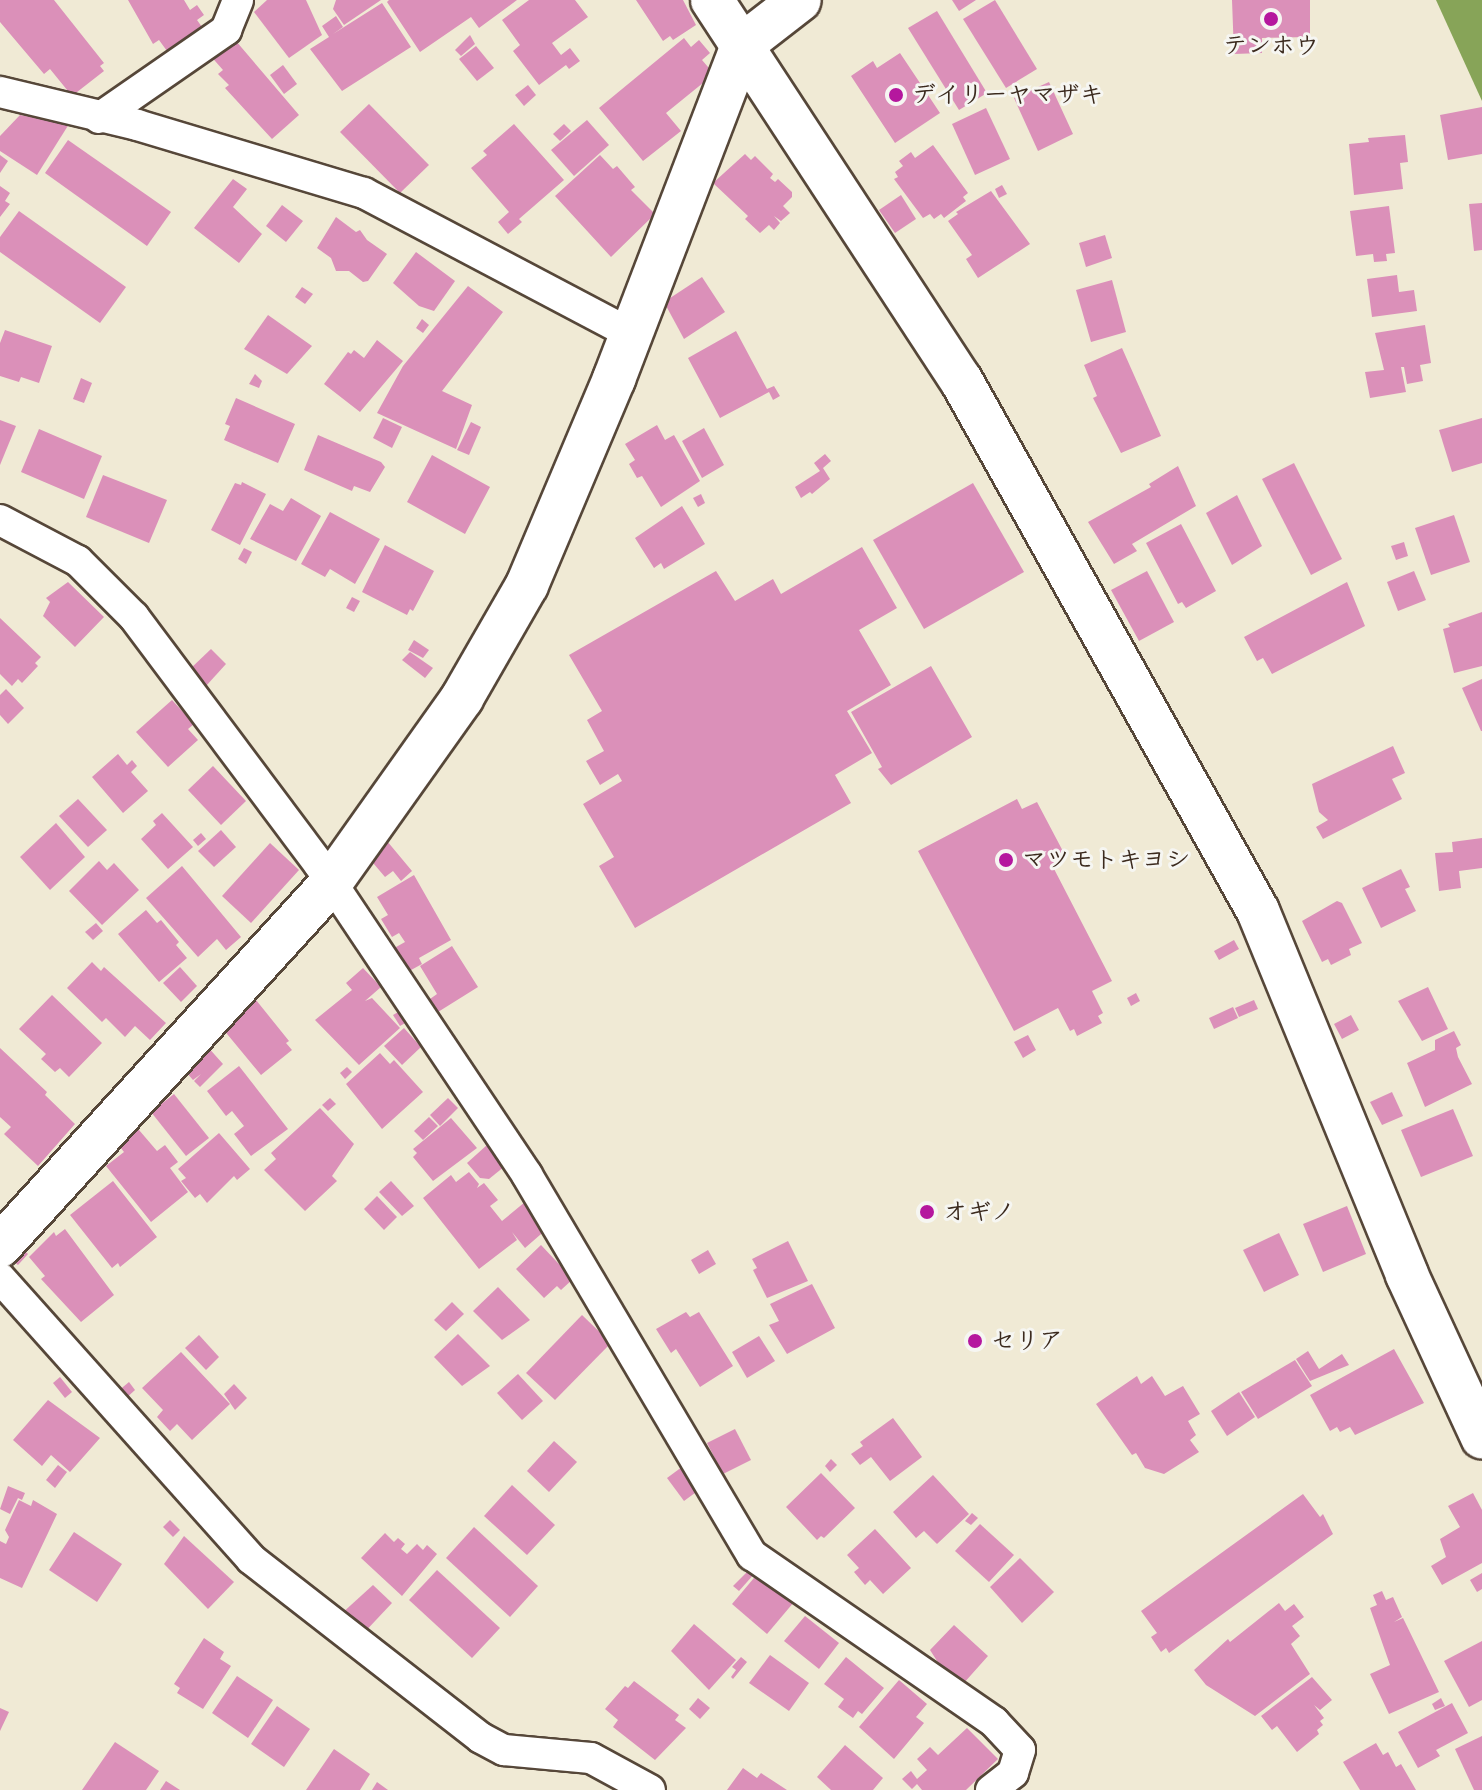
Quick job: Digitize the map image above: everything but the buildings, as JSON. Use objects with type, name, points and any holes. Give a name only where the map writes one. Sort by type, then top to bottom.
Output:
[{"type":"street","points":[[99,118],[226,30],[238,0]]},
{"type":"street","points":[[712,0],[961,380],[1258,911],[1407,1275],[1482,1437]]},
{"type":"street","points":[[0,1246],[330,884],[462,698],[527,585],[709,137],[742,45],[800,0]]},
{"type":"street","points":[[0,92],[137,125],[364,193],[629,333]]},
{"type":"street","points":[[0,520],[78,561],[134,617],[319,864],[527,1175],[752,1555],[994,1722],[1020,1750],[1013,1773],[991,1790]]},
{"type":"street","points":[[0,1278],[251,1559],[481,1738],[504,1750],[591,1758],[650,1790]]},
{"type":"green space","points":[[1436,0],[1482,0],[1482,101]]},
{"type":"place","name":"テンホウ","points":[[1271,19]]},
{"type":"place","name":"デイリーヤマザキ","points":[[896,95]]},
{"type":"place","name":"マツモトキヨシ","points":[[1006,860]]},
{"type":"place","name":"オギノ","points":[[927,1212]]},
{"type":"place","name":"セリア","points":[[975,1341]]}]
